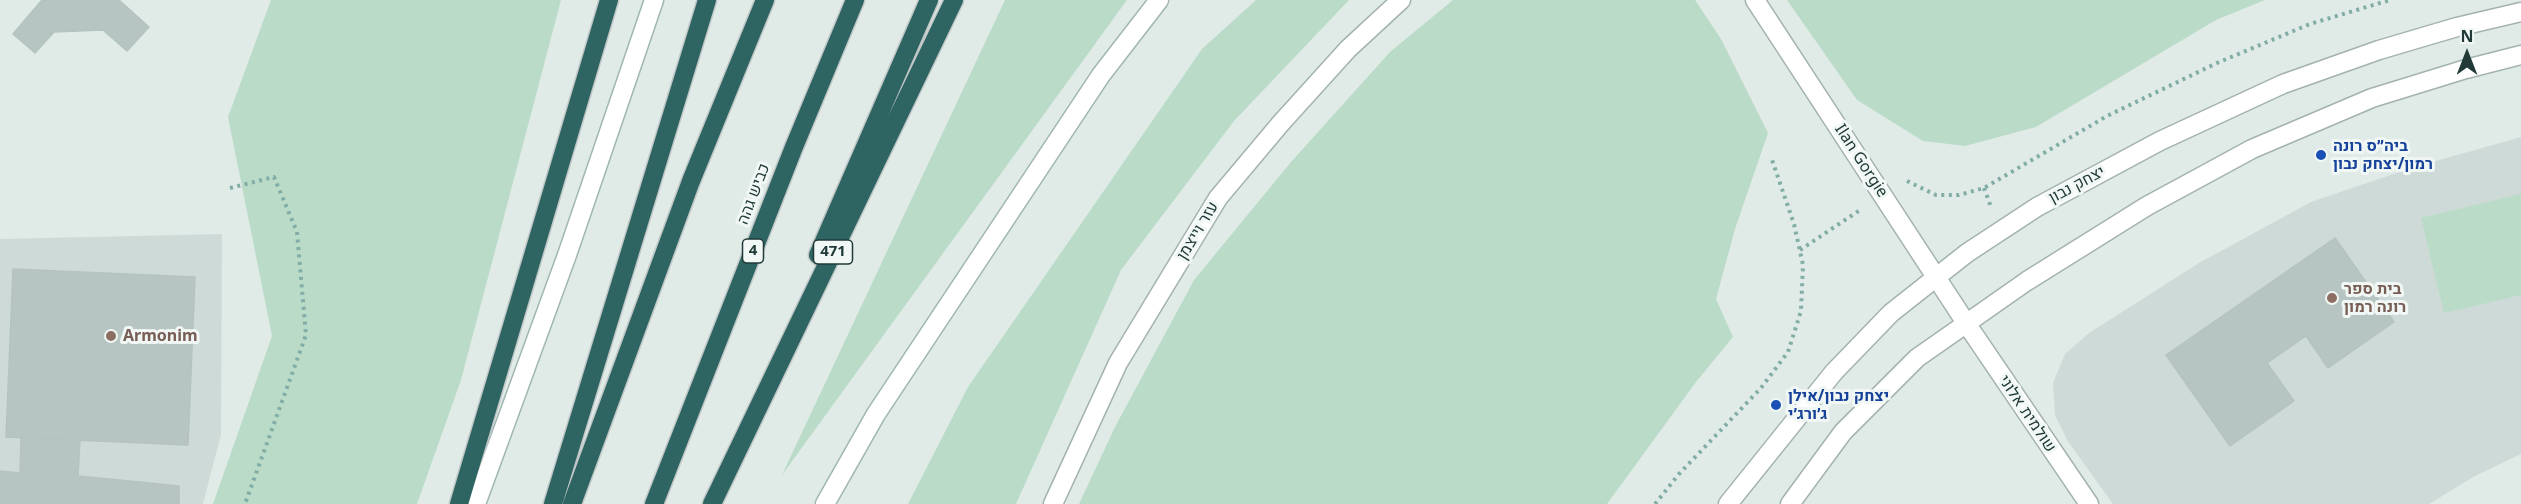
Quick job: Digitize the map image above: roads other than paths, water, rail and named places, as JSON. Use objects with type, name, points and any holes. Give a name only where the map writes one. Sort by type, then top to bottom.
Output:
[{"type":"highway","points":[[459,504],[609,0]]},
{"type":"highway","points":[[553,504],[707,0]]},
{"type":"highway","points":[[572,504],[691,181],[765,0]]},
{"type":"highway","name":"כביש גהה","points":[[654,504],[794,147],[855,0]]},
{"type":"highway","points":[[711,504],[929,0]]},
{"type":"highway","name":"471","points":[[711,504],[954,0]]},
{"type":"street","points":[[476,504],[567,255],[654,0]]},
{"type":"street","points":[[825,504],[876,414],[1101,75],[1159,0]]},
{"type":"street","name":"עזר וייצמן","points":[[1053,504],[1118,363],[1218,198],[1281,123],[1348,49],[1401,0]]},
{"type":"street","name":"Ilan Gorgie","points":[[1755,0],[1966,323]]},
{"type":"street","name":"יצחק נבון","points":[[1728,504],[1834,372],[1891,313],[1967,253],[2037,207],[2160,141],[2283,84],[2390,46],[2521,12]]},
{"type":"street","points":[[1790,504],[1843,432],[1917,358],[2027,281],[2147,206],[2252,149],[2372,98],[2521,55]]},
{"type":"street","name":"שולמית אלוני","points":[[1966,323],[2089,504]]},
{"type":"place","name":"ביה״ס רונה רמון/יצחק נבון","points":[[2321,155]]},
{"type":"place","name":"בית ספר רונה רמון","points":[[2332,298]]},
{"type":"place","name":"Armonim","points":[[111,336]]},
{"type":"place","name":"יצחק נבון/אילן ג׳ורג׳י","points":[[1776,405]]}]
